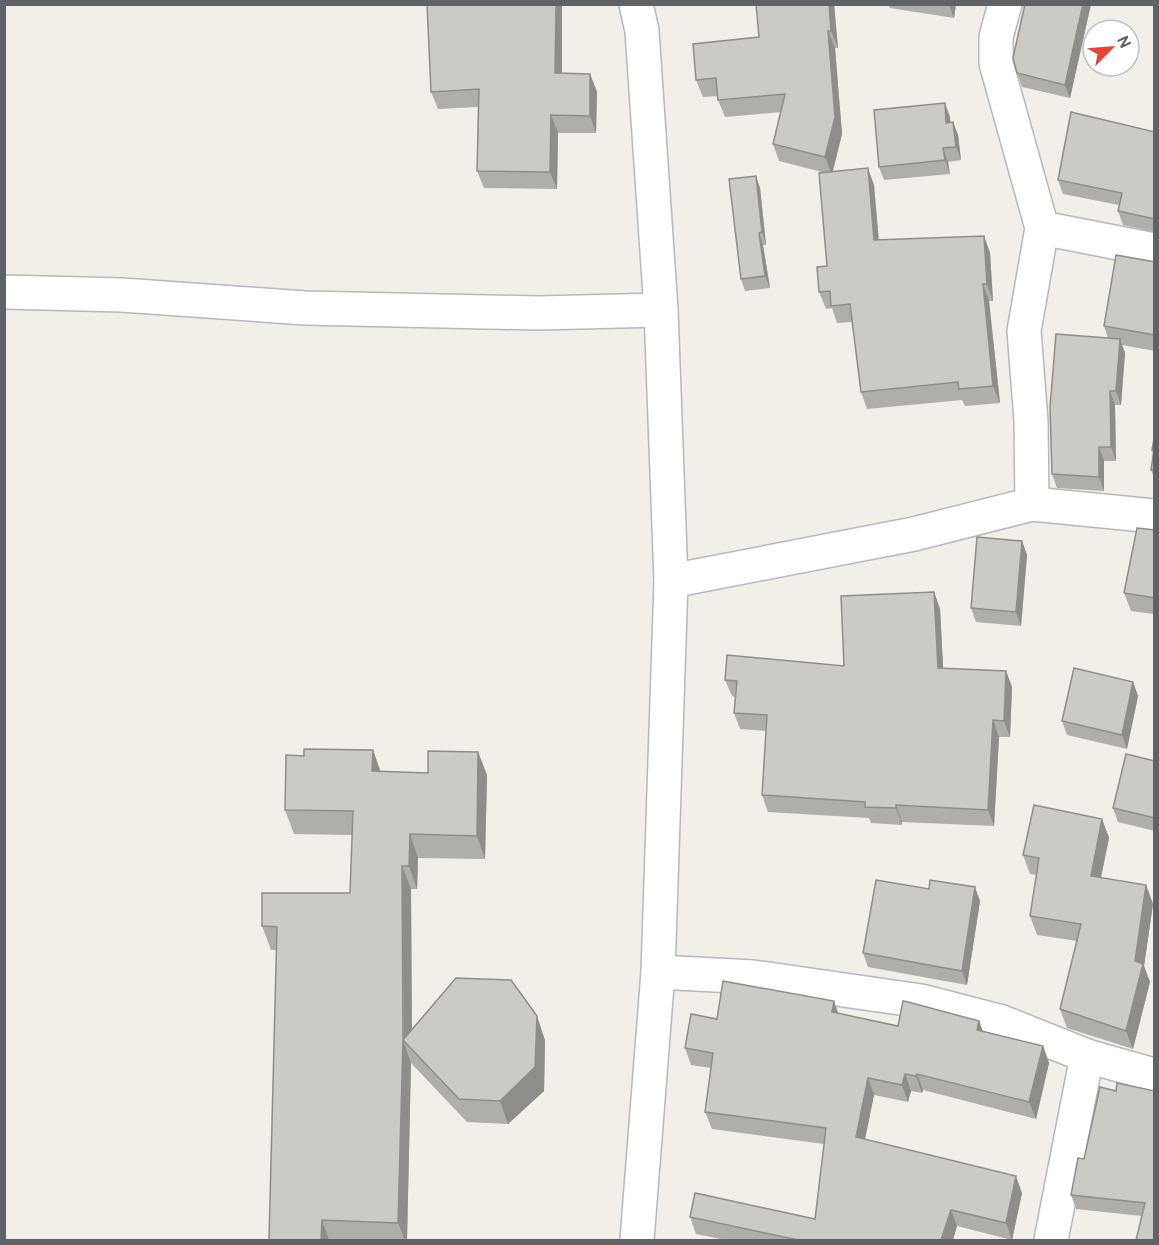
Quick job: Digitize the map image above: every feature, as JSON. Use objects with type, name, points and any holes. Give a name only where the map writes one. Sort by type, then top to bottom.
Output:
[{"type":"street","points":[[636,4],[642,31],[661,310],[671,581],[658,972],[637,1240]]},
{"type":"street","points":[[1005,4],[996,37],[996,63],[1042,228],[1024,331],[1031,421],[1032,504]]},
{"type":"street","points":[[1042,228],[1155,250]]},
{"type":"street","points":[[4,292],[122,295],[305,309],[539,313],[661,310]]},
{"type":"street","points":[[671,581],[914,534],[1032,504],[1155,516]]},
{"type":"street","points":[[658,972],[753,977],[921,1001],[1002,1022],[1087,1056],[1155,1075]]},
{"type":"street","points":[[1052,1240],[1087,1056]]},
{"type":"building","points":[[427,4],[556,4],[555,73],[590,74],[590,116],[551,115],[550,172],[477,171],[479,89],[431,92]]},
{"type":"building","points":[[756,4],[829,4],[831,31],[828,31],[835,117],[825,157],[773,144],[785,94],[718,100],[716,78],[696,80],[693,44],[759,37]]},
{"type":"building","points":[[1025,4],[1083,4],[1065,85],[1017,73],[1013,58]]},
{"type":"building","points":[[945,103],[946,123],[953,122],[956,147],[943,148],[945,160],[879,167],[874,110]]},
{"type":"building","points":[[1071,112],[1155,132],[1155,219],[1118,211],[1122,193],[1058,180]]},
{"type":"building","points":[[868,168],[874,240],[984,236],[987,284],[983,284],[993,386],[959,389],[958,382],[861,392],[850,304],[831,306],[830,291],[819,292],[817,267],[827,266],[819,173]]},
{"type":"building","points":[[756,176],[762,232],[759,233],[765,276],[741,279],[729,179]]},
{"type":"building","points":[[1116,255],[1155,262],[1155,335],[1104,326]]},
{"type":"building","points":[[1056,334],[1120,339],[1116,391],[1110,391],[1111,447],[1099,447],[1099,477],[1052,474],[1050,407]]},
{"type":"building","points":[[1155,434],[1155,470],[1151,470],[1154,450],[1152,450]]},
{"type":"building","points":[[1137,528],[1155,530],[1155,598],[1124,593]]},
{"type":"building","points":[[977,537],[1022,541],[1016,612],[971,608]]},
{"type":"building","points":[[934,592],[938,668],[1006,671],[1004,721],[993,720],[988,810],[896,805],[896,808],[865,807],[865,802],[762,795],[767,715],[734,713],[737,681],[725,680],[727,655],[844,666],[841,596]]},
{"type":"building","points":[[1074,668],[1133,682],[1122,735],[1062,721]]},
{"type":"building","points":[[304,749],[373,750],[372,771],[428,773],[428,751],[478,752],[477,836],[410,834],[409,866],[402,866],[403,1040],[398,1223],[322,1220],[321,1240],[269,1240],[277,927],[262,926],[262,893],[350,893],[353,811],[285,810],[286,755],[304,756]]},
{"type":"building","points":[[1126,754],[1155,761],[1155,818],[1113,808]]},
{"type":"building","points":[[1034,805],[1102,819],[1091,876],[1146,885],[1135,961],[1143,964],[1126,1031],[1060,1009],[1081,924],[1030,916],[1039,858],[1023,855]]},
{"type":"building","points":[[876,880],[929,889],[930,880],[975,887],[962,971],[863,953]]},
{"type":"building","points":[[456,978],[511,980],[537,1016],[535,1067],[500,1101],[459,1099],[403,1040]]},
{"type":"building","points":[[723,981],[834,1001],[832,1012],[898,1026],[903,1001],[908,1002],[979,1021],[977,1030],[1043,1046],[1029,1102],[917,1074],[916,1076],[905,1074],[902,1085],[868,1078],[856,1137],[1016,1176],[1006,1223],[951,1210],[941,1240],[798,1240],[690,1217],[695,1193],[815,1219],[826,1128],[705,1112],[713,1053],[685,1048],[691,1014],[717,1019]]},
{"type":"building","points":[[1117,1083],[1155,1091],[1155,1240],[1136,1240],[1145,1203],[1071,1195],[1078,1158],[1084,1159],[1100,1087],[1116,1091]]}]
